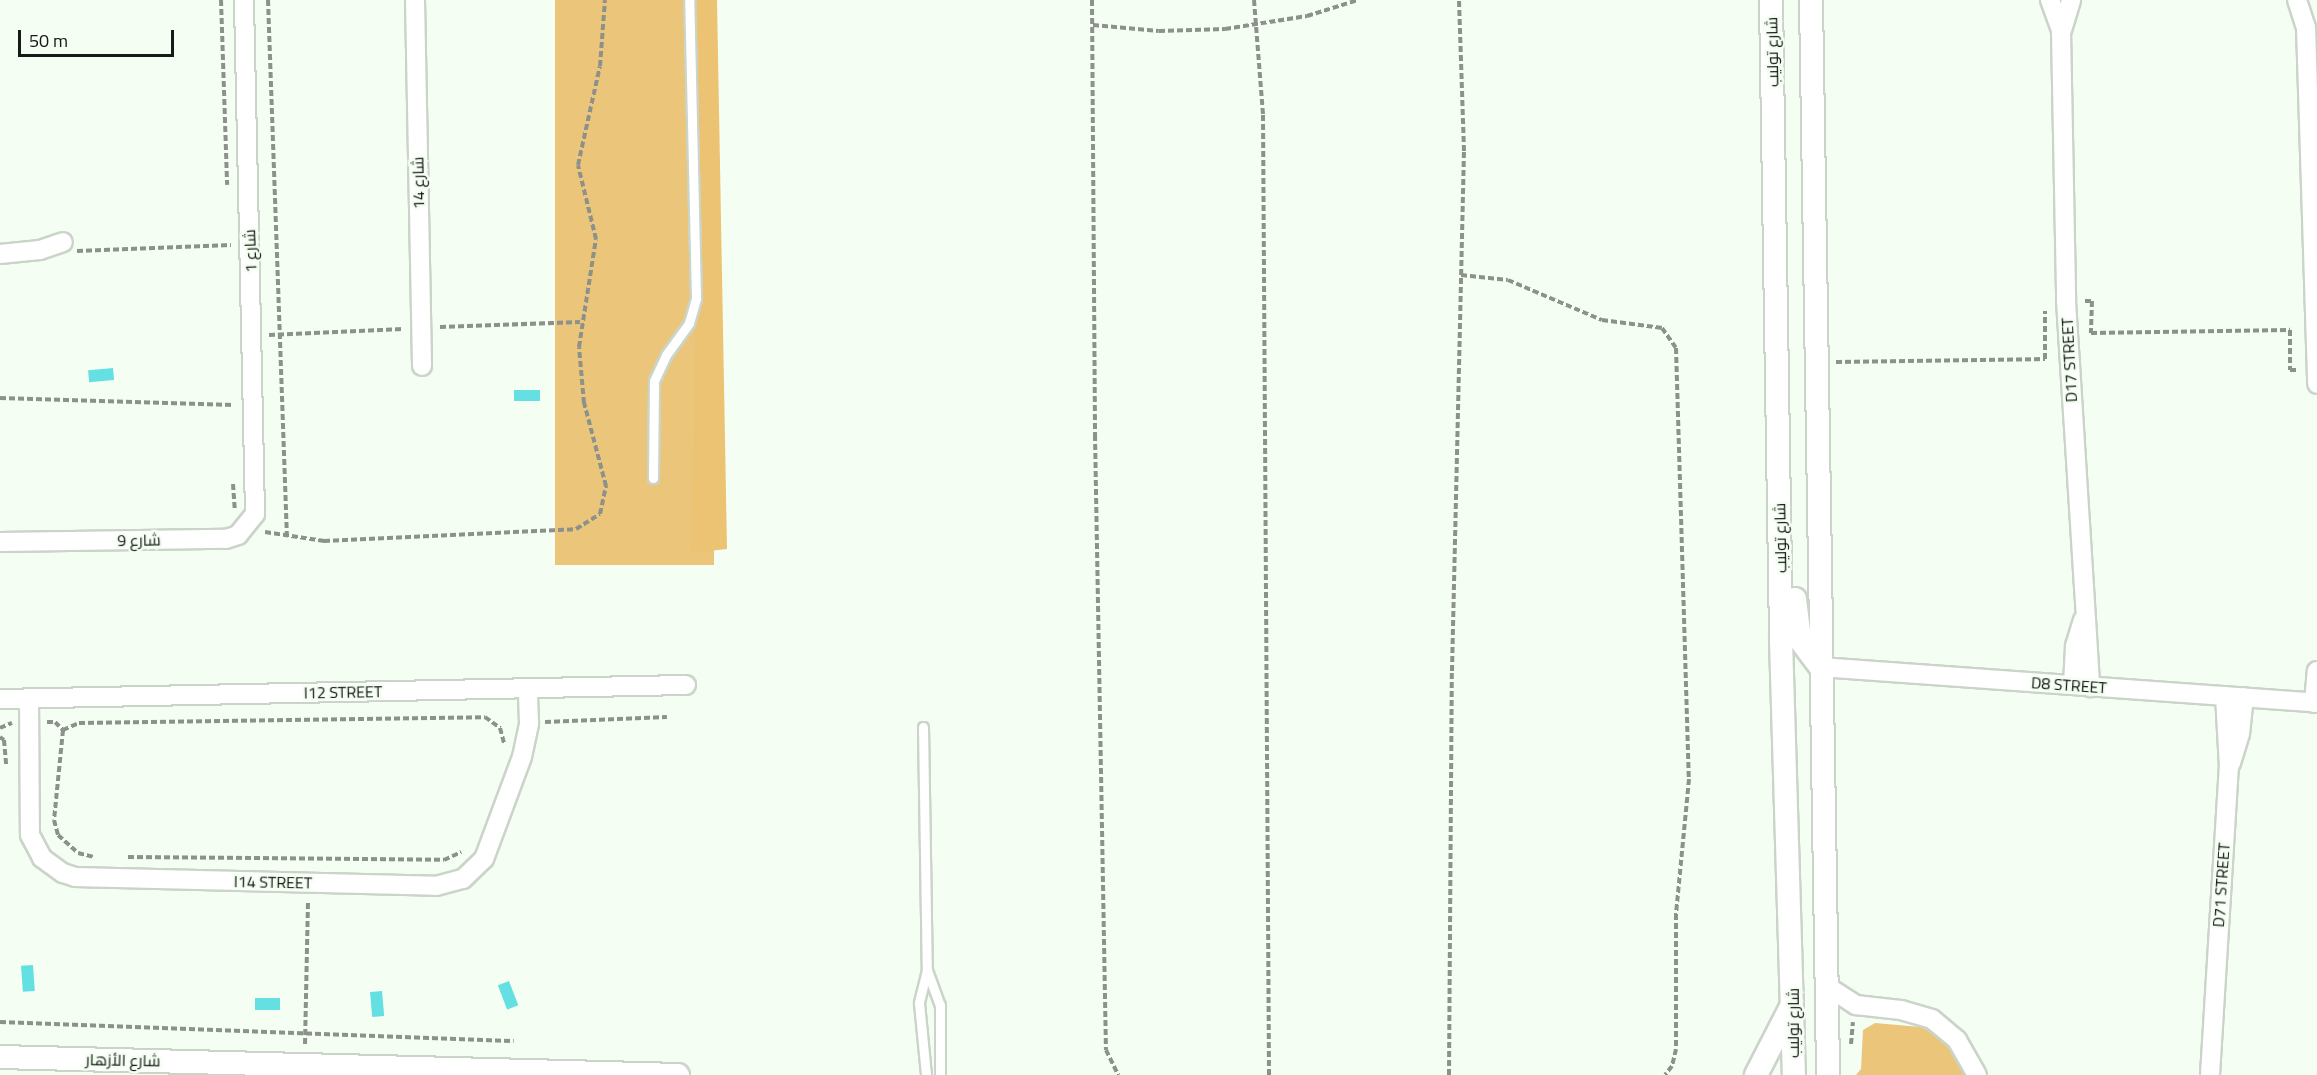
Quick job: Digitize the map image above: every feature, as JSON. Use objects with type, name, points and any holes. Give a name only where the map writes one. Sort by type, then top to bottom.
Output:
[{"type":"street","name":"شارع 1","points":[[244,0],[257,502]]},
{"type":"street","name":"شارع 14","points":[[415,0],[422,366]]},
{"type":"street","name":"شارع توليب","points":[[1771,0],[1779,518],[1794,1000],[1794,1075]]},
{"type":"street","name":"شارع توليب","points":[[1811,0],[1828,1075]]},
{"type":"street","name":"D17 STREET","points":[[2050,0],[2061,31],[2066,301],[2083,619],[2075,646],[2081,686]]},
{"type":"street","name":"D17 STREET","points":[[2061,31],[2071,0]]},
{"type":"street","points":[[2297,0],[2306,27]]},
{"type":"street","points":[[2313,0],[2306,27],[2317,384]]},
{"type":"street","points":[[0,254],[63,247]]},
{"type":"street","name":"شارع 9","points":[[0,542],[226,539],[248,526],[257,502]]},
{"type":"street","points":[[1779,518],[1794,544],[1796,629],[1805,650],[1820,666]]},
{"type":"street","name":"D8 STREET","points":[[1820,666],[2315,703]]},
{"type":"street","points":[[2315,703],[2317,671]]},
{"type":"street","name":"I12 STREET","points":[[0,699],[686,685]]},
{"type":"street","name":"I14 STREET","points":[[29,699],[30,835],[42,858],[63,873],[75,877],[436,886],[454,883],[471,873],[484,859],[522,757],[528,723],[528,688]]},
{"type":"street","name":"D71 STREET","points":[[2208,1073],[2229,767],[2225,696]]},
{"type":"street","points":[[2229,767],[2240,734],[2244,697]]},
{"type":"street","points":[[1825,985],[1856,1005],[1901,1010],[1932,1019],[1957,1040],[1977,1075]]},
{"type":"street","points":[[1756,1075],[1794,1000]]},
{"type":"street","name":"شارع الأزهار","points":[[0,1057],[678,1075]]},
{"type":"street","points":[[0,1073],[56,1070],[107,1059]]},
{"type":"lane","points":[[653,478],[654,381],[666,355],[689,323],[696,298],[689,0]]},
{"type":"lane","points":[[924,727],[927,970],[920,1003],[926,1075]]},
{"type":"lane","points":[[927,970],[940,1005],[940,1075]]},
{"type":"path","points":[[268,0],[287,538]]},
{"type":"path","points":[[1092,0],[1095,435],[1106,1050],[1118,1075]]},
{"type":"path","points":[[1254,0],[1263,115],[1269,1075]]},
{"type":"path","points":[[1093,25],[1191,31],[1257,25],[1307,16],[1358,0]]},
{"type":"path","points":[[1449,1075],[1452,671],[1464,151],[1459,0]]},
{"type":"path","points":[[63,247],[250,244]]},
{"type":"path","points":[[1461,275],[1508,280],[1602,320],[1662,328],[1676,348],[1689,779],[1676,914],[1676,1050],[1672,1066],[1665,1075]]},
{"type":"path","points":[[0,398],[174,400],[255,407]]},
{"type":"path","points":[[63,730],[79,723],[485,717],[500,728],[504,752]]},
{"type":"path","points":[[500,728],[528,723],[667,717]]},
{"type":"path","points":[[0,728],[4,724],[55,722],[63,730]]},
{"type":"path","points":[[63,730],[54,820],[58,835],[78,853],[105,857]]},
{"type":"path","points":[[0,737],[4,740],[6,765]]},
{"type":"path","points":[[116,857],[444,860],[466,847]]},
{"type":"path","points":[[304,1064],[309,883]]},
{"type":"path","points":[[1850,1053],[1856,1005]]},
{"type":"path","points":[[0,1022],[514,1041]]},
{"type":"shaded area","points":[[555,0],[714,0],[714,565],[555,565]]},
{"type":"shaded area","points":[[689,0],[717,0],[727,549],[691,553],[696,298]]},
{"type":"shaded area","points":[[1875,1023],[1921,1027],[1935,1034],[1946,1043],[1965,1075],[1856,1075],[1861,1069],[1863,1030]]},
{"type":"water","points":[[113,368],[114,380],[89,382],[88,370]]},
{"type":"water","points":[[514,390],[540,390],[540,401],[514,401]]},
{"type":"water","points":[[33,965],[35,991],[23,992],[21,966]]},
{"type":"water","points":[[509,981],[518,1005],[507,1010],[498,985]]},
{"type":"water","points":[[382,991],[384,1016],[372,1017],[370,992]]},
{"type":"water","points":[[255,998],[280,998],[280,1010],[255,1010]]}]
